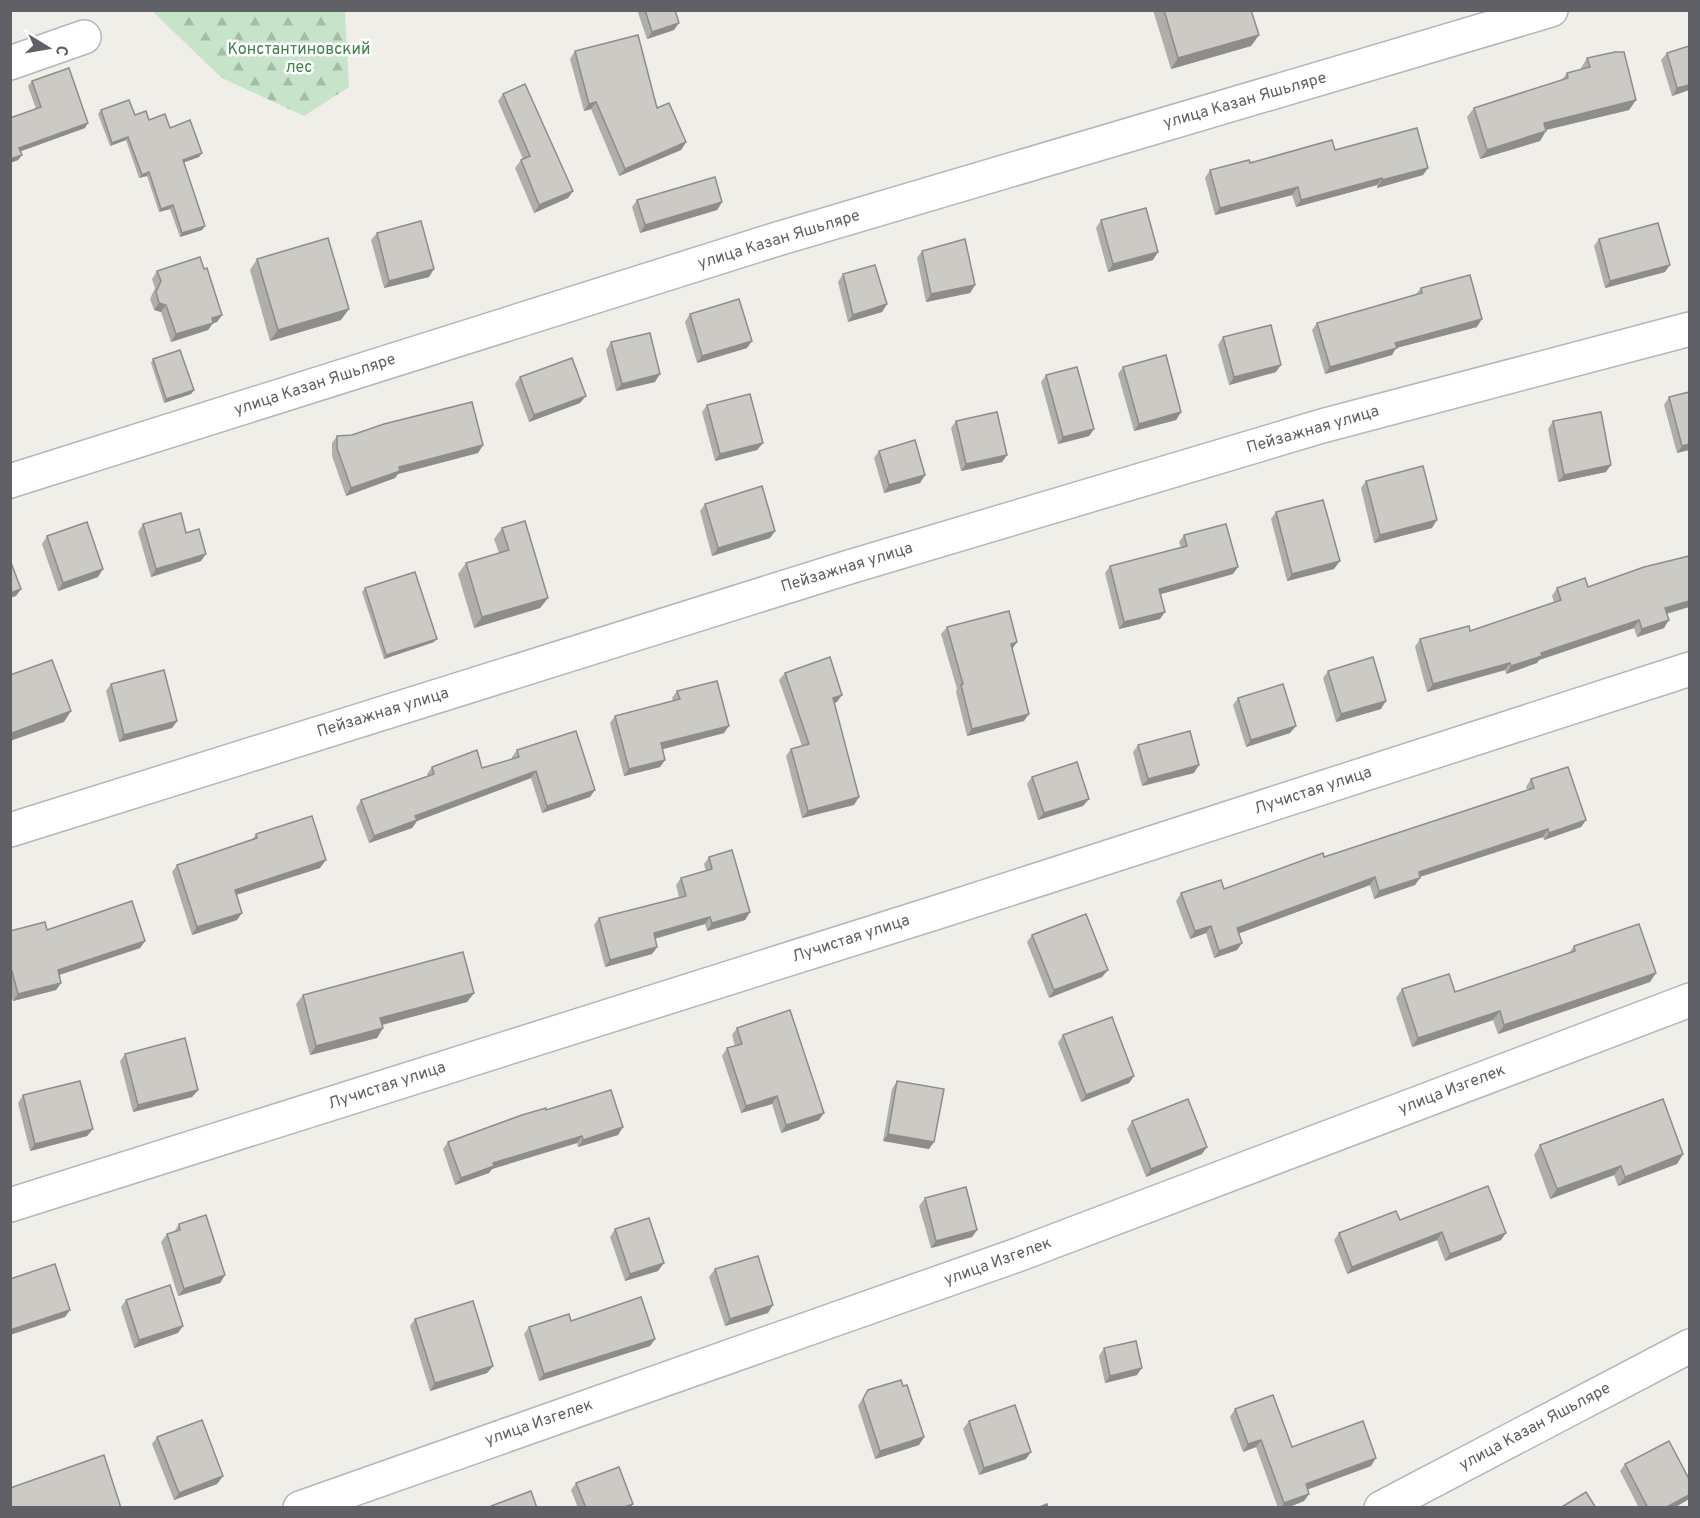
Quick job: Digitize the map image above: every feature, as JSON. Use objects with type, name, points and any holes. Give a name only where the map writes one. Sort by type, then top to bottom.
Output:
[{"type":"street","name":"улица Казан Яшьляре","points":[[10,481],[774,240],[1551,10]]},
{"type":"street","points":[[10,63],[84,37]]},
{"type":"street","name":"Пейзажная улица","points":[[10,830],[948,538],[1322,426],[1689,329]]},
{"type":"street","name":"Лучистая улица","points":[[10,1205],[955,906],[1689,669]]},
{"type":"street","name":"улица Изгелек","points":[[300,1508],[1020,1254],[1689,1000]]},
{"type":"street","name":"улица Казан Яшьляре","points":[[1380,1508],[1689,1346]]},
{"type":"green space","name":"Константиновский лес","points":[[152,11],[345,11],[349,87],[304,116],[222,78]]},
{"type":"building","points":[[645,10],[675,10],[679,23],[652,32]]},
{"type":"building","points":[[1164,10],[1251,10],[1259,35],[1178,58]]},
{"type":"building","points":[[638,35],[657,108],[669,103],[686,142],[625,169],[596,102],[589,104],[575,51]]},
{"type":"building","points":[[1689,46],[1689,85],[1677,88],[1667,53]]},
{"type":"building","points":[[1624,52],[1636,100],[1544,123],[1546,131],[1487,150],[1474,108],[1568,78],[1567,73],[1590,67],[1587,58]]},
{"type":"building","points":[[69,68],[88,123],[19,148],[22,155],[10,159],[10,118],[41,107],[32,81]]},
{"type":"building","points":[[525,84],[573,191],[539,205],[521,160],[530,156],[503,94]]},
{"type":"building","points":[[129,100],[135,115],[146,111],[149,120],[165,114],[170,128],[190,120],[202,153],[183,160],[205,226],[182,233],[173,205],[161,209],[149,172],[142,175],[128,137],[112,143],[101,110]]},
{"type":"building","points":[[1417,128],[1428,168],[1301,200],[1298,187],[1220,208],[1210,170],[1249,160],[1250,163],[1332,140],[1335,150]]},
{"type":"building","points":[[715,177],[722,202],[645,225],[637,200]]},
{"type":"building","points":[[1146,208],[1158,252],[1113,264],[1101,220]]},
{"type":"building","points":[[421,221],[434,269],[389,281],[377,233]]},
{"type":"building","points":[[1658,223],[1670,265],[1610,281],[1599,239]]},
{"type":"building","points":[[328,238],[349,309],[278,330],[257,259]]},
{"type":"building","points":[[965,239],[975,285],[931,294],[922,251]]},
{"type":"building","points":[[200,257],[204,269],[207,268],[222,315],[212,318],[213,323],[176,334],[166,305],[159,303],[156,292],[161,281],[157,271]]},
{"type":"building","points":[[875,265],[887,304],[853,315],[843,274]]},
{"type":"building","points":[[1470,275],[1482,319],[1395,343],[1397,348],[1330,367],[1317,323],[1422,293],[1421,288]]},
{"type":"building","points":[[739,299],[752,341],[702,356],[690,314]]},
{"type":"building","points":[[1271,325],[1281,365],[1234,377],[1223,337]]},
{"type":"building","points":[[650,333],[660,374],[622,384],[611,342]]},
{"type":"building","points":[[180,350],[194,390],[166,399],[153,359]]},
{"type":"building","points":[[1166,355],[1181,412],[1139,424],[1123,367]]},
{"type":"building","points":[[572,358],[586,396],[534,415],[520,377]]},
{"type":"building","points":[[1077,367],[1094,429],[1063,437],[1046,375]]},
{"type":"building","points":[[1689,392],[1689,444],[1682,446],[1669,397]]},
{"type":"building","points":[[750,394],[763,443],[720,454],[707,405]]},
{"type":"building","points":[[472,402],[483,445],[399,467],[400,471],[351,488],[337,448],[337,436],[352,435],[384,424]]},
{"type":"building","points":[[997,412],[1007,455],[966,464],[956,421]]},
{"type":"building","points":[[1601,412],[1611,465],[1564,475],[1553,421]]},
{"type":"building","points":[[915,440],[925,475],[889,485],[879,451]]},
{"type":"building","points":[[1423,466],[1437,520],[1380,535],[1366,481]]},
{"type":"building","points":[[762,486],[775,531],[718,548],[705,504]]},
{"type":"building","points":[[1323,500],[1340,561],[1292,574],[1276,512]]},
{"type":"building","points":[[181,513],[186,533],[199,529],[206,554],[156,569],[143,524]]},
{"type":"building","points":[[525,521],[548,598],[482,617],[466,563],[509,550],[502,528]]},
{"type":"building","points":[[87,522],[103,569],[63,583],[47,536]]},
{"type":"building","points":[[1226,524],[1238,567],[1159,589],[1165,612],[1124,622],[1110,566],[1187,546],[1184,535]]},
{"type":"building","points":[[1689,556],[1689,601],[1665,608],[1669,620],[1642,629],[1639,620],[1541,653],[1542,656],[1511,666],[1510,663],[1433,684],[1420,639],[1469,626],[1470,631],[1561,600],[1557,588],[1585,578],[1588,587],[1644,567]]},
{"type":"building","points":[[10,560],[21,589],[10,593]]},
{"type":"building","points":[[415,572],[437,639],[386,655],[365,588]]},
{"type":"building","points":[[1009,611],[1017,642],[1011,644],[1029,714],[972,729],[961,685],[963,684],[947,627]]},
{"type":"building","points":[[830,657],[842,695],[833,698],[859,797],[808,811],[791,749],[809,744],[785,673]]},
{"type":"building","points":[[1373,657],[1386,701],[1341,714],[1328,671]]},
{"type":"building","points":[[52,660],[71,711],[12,733],[10,729],[10,675]]},
{"type":"building","points":[[164,670],[177,721],[124,735],[111,684]]},
{"type":"building","points":[[717,681],[729,726],[661,743],[665,760],[629,769],[615,716],[680,699],[677,691]]},
{"type":"building","points":[[1283,684],[1296,726],[1251,740],[1238,698]]},
{"type":"building","points":[[576,731],[595,790],[547,806],[536,771],[415,816],[417,820],[374,836],[361,800],[434,774],[432,767],[477,750],[482,768],[519,757],[517,750]]},
{"type":"building","points":[[1190,731],[1199,765],[1148,779],[1138,745]]},
{"type":"building","points":[[1077,762],[1089,799],[1044,813],[1032,777]]},
{"type":"building","points":[[1568,767],[1586,820],[1549,833],[1548,829],[1419,872],[1420,878],[1379,891],[1375,877],[1237,928],[1242,943],[1219,951],[1211,926],[1195,931],[1181,893],[1221,880],[1224,889],[1323,853],[1324,857],[1534,788],[1531,779]]},
{"type":"building","points":[[312,816],[326,860],[235,890],[242,913],[197,927],[177,865],[257,838],[256,834]]},
{"type":"building","points":[[732,850],[750,912],[712,923],[710,917],[654,933],[657,947],[610,960],[599,918],[686,896],[681,878],[712,869],[709,857]]},
{"type":"building","points":[[132,901],[145,941],[58,970],[61,983],[18,994],[10,964],[10,931],[45,922],[47,930]]},
{"type":"building","points":[[1086,914],[1108,970],[1054,990],[1032,935]]},
{"type":"building","points":[[1639,924],[1656,973],[1504,1025],[1500,1011],[1418,1038],[1402,989],[1449,974],[1455,992],[1575,951],[1574,946]]},
{"type":"building","points":[[463,952],[474,993],[380,1018],[383,1028],[316,1046],[303,995]]},
{"type":"building","points":[[790,1010],[824,1113],[786,1125],[777,1096],[746,1106],[727,1048],[742,1044],[737,1028]]},
{"type":"building","points":[[1112,1017],[1134,1076],[1086,1095],[1063,1035]]},
{"type":"building","points":[[185,1038],[198,1090],[138,1105],[125,1054]]},
{"type":"building","points":[[80,1081],[93,1129],[35,1144],[23,1095]]},
{"type":"building","points":[[897,1081],[944,1089],[934,1142],[888,1134]]},
{"type":"building","points":[[611,1090],[623,1127],[583,1140],[582,1136],[493,1163],[494,1166],[461,1178],[448,1142],[522,1115]]},
{"type":"building","points":[[1188,1099],[1207,1147],[1151,1169],[1132,1121]]},
{"type":"building","points":[[1663,1099],[1683,1154],[1625,1177],[1621,1166],[1557,1189],[1540,1145]]},
{"type":"building","points":[[1488,1186],[1506,1233],[1450,1254],[1442,1232],[1352,1267],[1339,1233],[1396,1211],[1400,1220]]},
{"type":"building","points":[[966,1187],[977,1230],[936,1241],[925,1198]]},
{"type":"building","points":[[206,1215],[225,1275],[184,1289],[167,1234],[180,1230],[179,1224]]},
{"type":"building","points":[[649,1218],[664,1263],[630,1274],[615,1229]]},
{"type":"building","points":[[758,1256],[773,1305],[730,1319],[715,1269]]},
{"type":"building","points":[[55,1264],[70,1310],[10,1330],[10,1279]]},
{"type":"building","points":[[170,1285],[183,1326],[139,1340],[126,1300]]},
{"type":"building","points":[[641,1297],[655,1339],[544,1374],[529,1327],[569,1314],[571,1321]]},
{"type":"building","points":[[473,1301],[493,1366],[435,1383],[415,1319]]},
{"type":"building","points":[[1136,1341],[1142,1368],[1110,1376],[1104,1348]]},
{"type":"building","points":[[901,1380],[903,1386],[907,1385],[924,1437],[880,1451],[863,1399],[868,1390]]},
{"type":"building","points":[[1273,1395],[1292,1447],[1363,1421],[1376,1458],[1306,1484],[1309,1494],[1284,1503],[1261,1440],[1248,1444],[1235,1409]]},
{"type":"building","points":[[1015,1405],[1031,1452],[984,1468],[969,1421]]},
{"type":"building","points":[[202,1420],[223,1476],[179,1493],[157,1437]]},
{"type":"building","points":[[1669,1441],[1689,1479],[1689,1495],[1665,1508],[1648,1508],[1625,1464]]},
{"type":"building","points":[[104,1455],[121,1508],[10,1508],[10,1488]]},
{"type":"building","points":[[619,1467],[633,1504],[622,1508],[586,1508],[576,1483]]},
{"type":"building","points":[[531,1491],[537,1508],[491,1508],[491,1506]]},
{"type":"building","points":[[1586,1492],[1596,1508],[1560,1508]]}]
